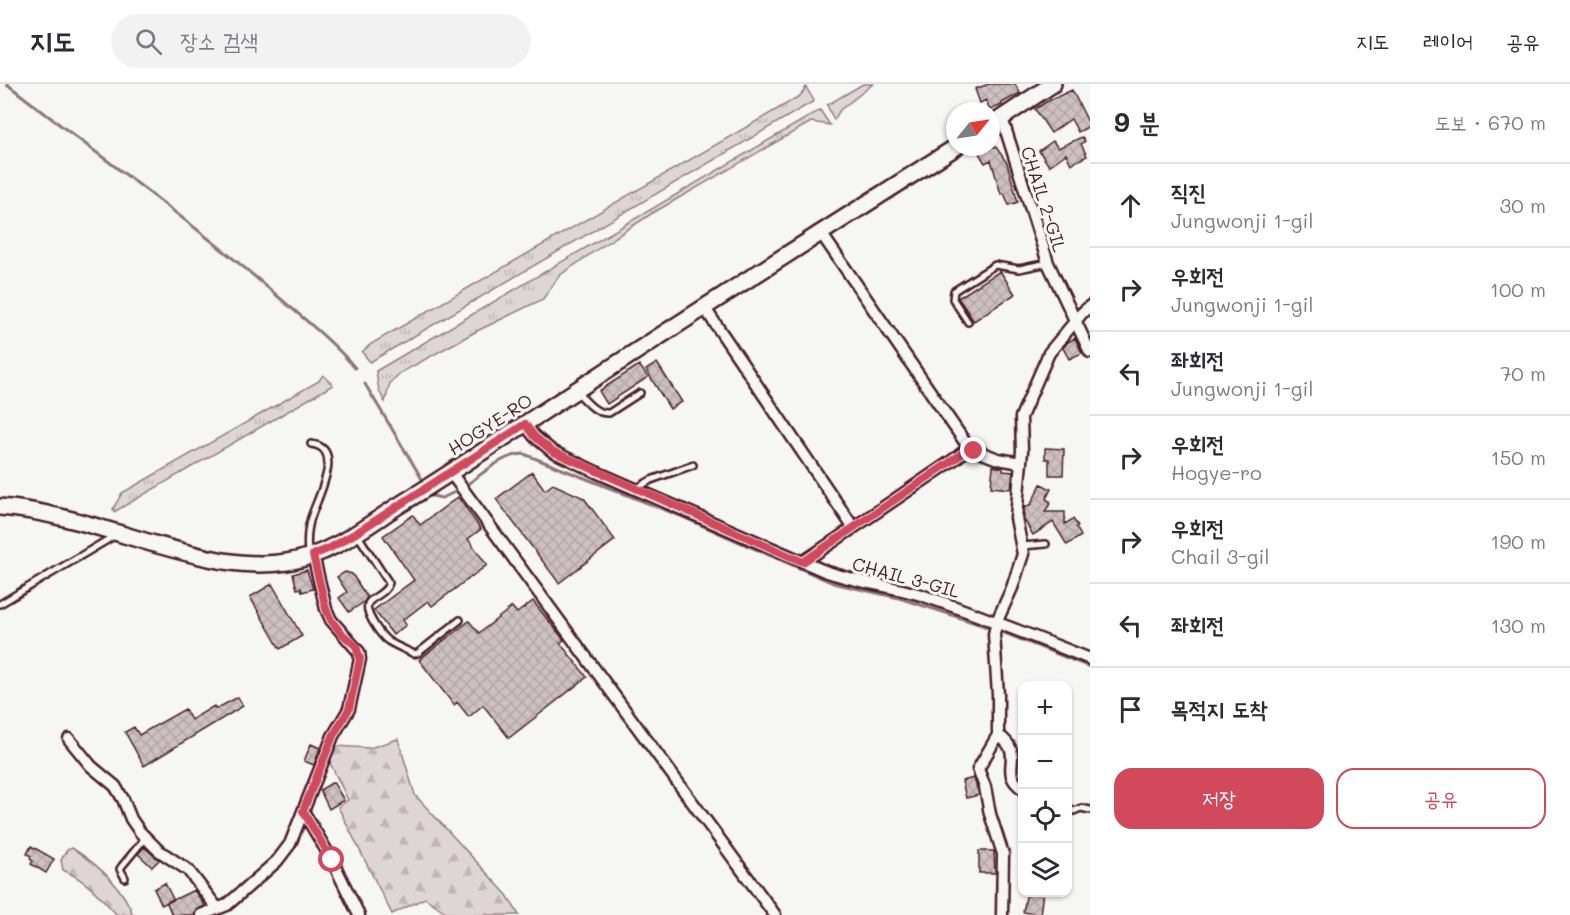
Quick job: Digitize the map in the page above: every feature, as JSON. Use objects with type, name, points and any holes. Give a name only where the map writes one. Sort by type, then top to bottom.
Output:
[{"type":"street","points":[[1000,119],[1053,84]]},
{"type":"street","name":"CHAIL 2-GIL","points":[[1000,133],[1048,263],[1090,352]]},
{"type":"street","name":"HOGYE-RO","points":[[0,507],[64,518],[211,560],[240,564],[288,562],[311,556],[356,533],[451,473],[704,307],[946,153]]},
{"type":"street","points":[[821,233],[969,448],[998,459],[1021,463]]},
{"type":"street","points":[[1002,915],[1003,854],[978,769],[998,735],[998,685],[994,634],[1021,562],[1022,546],[1016,518],[1021,463],[1021,417],[1049,353],[1090,306]]},
{"type":"street","points":[[704,307],[853,527]]},
{"type":"street","name":"CHAIL 3-GIL","points":[[525,424],[534,436],[552,451],[803,562],[837,576],[902,590],[997,621],[1090,659]]},
{"type":"street","points":[[803,562],[969,448]]},
{"type":"street","points":[[451,473],[775,915]]},
{"type":"street","points":[[201,915],[227,905],[283,854],[296,832],[333,736],[349,709],[360,659],[356,646],[341,633],[331,620],[311,556]]},
{"type":"street","points":[[998,735],[1010,744],[1012,749],[1011,776],[1018,785]]},
{"type":"street","points":[[69,739],[91,766],[115,786],[135,826],[158,850],[188,870],[218,909]]},
{"type":"street","points":[[303,811],[332,860],[359,915]]},
{"type":"lane","points":[[968,322],[953,299],[954,291],[995,265],[1019,269],[1048,263]]},
{"type":"lane","points":[[575,391],[596,411],[603,413],[609,413],[640,393]]},
{"type":"lane","points":[[311,444],[321,447],[326,452],[329,463],[309,523],[307,534],[311,556]]},
{"type":"lane","points":[[636,489],[651,480],[693,465]]},
{"type":"lane","points":[[356,533],[388,579],[389,586],[368,603],[366,608],[367,613],[387,640],[414,654],[460,620]]},
{"type":"lane","points":[[0,604],[118,534]]},
{"type":"lane","points":[[1022,546],[1046,544]]},
{"type":"lane","points":[[1072,810],[1081,808],[1090,810]]},
{"type":"lane","points":[[125,878],[120,869],[146,837]]},
{"type":"green space","points":[[863,84],[873,84],[840,110],[834,120],[827,105]]},
{"type":"green space","points":[[806,87],[814,101],[370,362],[362,352],[371,344],[800,96]]},
{"type":"green space","points":[[820,110],[830,125],[811,122],[651,214],[559,276],[543,299],[477,331],[400,373],[390,383],[385,402],[379,391],[376,371]]},
{"type":"green space","points":[[323,375],[333,385],[114,512],[113,509],[122,493],[319,381]]},
{"type":"green space","points":[[398,739],[415,795],[507,895],[519,915],[450,915],[425,898],[392,914],[338,807],[348,800],[330,763],[334,746],[370,748]]},
{"type":"green space","points":[[72,848],[108,877],[123,895],[133,915],[117,915],[86,884],[63,870],[61,860],[67,850]]},
{"type":"building","points":[[989,84],[1015,84],[1020,93],[1000,106],[1000,102],[987,102],[986,100],[980,102],[975,89]]},
{"type":"building","points":[[1072,90],[1090,126],[1078,132],[1071,119],[1051,133],[1035,109]]},
{"type":"building","points":[[1082,137],[1085,141],[1081,144],[1087,156],[1071,164],[1066,154],[1049,166],[1039,151],[1053,141],[1058,148]]},
{"type":"building","points":[[1000,153],[1007,163],[1018,202],[1009,205],[1004,193],[1001,194],[991,160],[985,163],[981,156],[1000,156]]},
{"type":"building","points":[[1000,271],[1015,294],[974,321],[958,298]]},
{"type":"building","points":[[1075,338],[1082,353],[1069,359],[1063,348]]},
{"type":"building","points":[[657,363],[682,402],[670,409],[646,370]]},
{"type":"building","points":[[639,365],[648,377],[607,404],[599,391]]},
{"type":"building","points":[[1045,448],[1064,449],[1063,475],[1049,475],[1049,459],[1045,459]]},
{"type":"building","points":[[993,466],[1003,468],[1003,471],[1013,472],[1011,489],[991,487]]},
{"type":"building","points":[[532,472],[545,490],[553,484],[584,498],[615,540],[559,583],[496,499]]},
{"type":"building","points":[[1041,484],[1051,489],[1046,499],[1051,502],[1045,512],[1065,512],[1065,524],[1073,519],[1078,526],[1076,527],[1081,536],[1067,545],[1053,522],[1033,535],[1024,520],[1024,508],[1031,504]]},
{"type":"building","points":[[458,497],[481,529],[468,539],[487,565],[432,606],[428,601],[403,620],[406,625],[393,635],[374,610],[414,580],[383,536],[413,515],[420,525]]},
{"type":"building","points":[[307,570],[313,589],[302,592],[301,588],[297,589],[293,574]]},
{"type":"building","points":[[345,572],[352,574],[367,597],[364,602],[349,612],[339,598],[347,592],[337,577]]},
{"type":"building","points":[[272,584],[302,636],[280,649],[250,597]]},
{"type":"building","points":[[533,601],[564,640],[560,643],[587,677],[509,738],[483,705],[469,717],[457,702],[454,705],[419,660],[469,621],[479,633],[512,607],[517,613]]},
{"type":"building","points":[[238,697],[243,706],[144,766],[125,732],[134,727],[139,735],[185,709],[191,720],[214,706],[216,709]]},
{"type":"building","points":[[311,744],[320,748],[314,765],[304,761]]},
{"type":"building","points":[[974,778],[979,795],[966,798],[962,781]]},
{"type":"building","points":[[333,782],[344,800],[329,809],[320,790]]},
{"type":"building","points":[[31,846],[54,859],[46,873],[31,864],[33,861],[30,859],[31,856],[27,854]]},
{"type":"building","points":[[144,847],[159,860],[152,867],[138,854]]},
{"type":"building","points":[[979,851],[994,851],[995,873],[979,873]]},
{"type":"building","points":[[165,883],[173,899],[162,905],[154,889]]},
{"type":"building","points":[[194,890],[205,906],[196,910],[194,915],[172,915],[167,903]]},
{"type":"building","points":[[1026,897],[1042,897],[1040,915],[1023,912]]},
{"type":"waterway","points":[[7,84],[242,266],[326,338],[355,368]]},
{"type":"waterway","points":[[365,384],[422,479]]},
{"type":"waterway","points":[[469,483],[502,460],[524,454],[678,515],[833,583],[899,598],[937,610],[1002,632],[1090,667]]},
{"type":"waterway","points":[[432,496],[442,498],[455,492]]},
{"type":"route","points":[[332,860],[303,811],[333,736],[349,709],[360,659],[356,646],[335,626],[326,609],[313,555],[356,533],[525,424],[534,436],[552,451],[803,562],[969,448],[974,451]]}]
